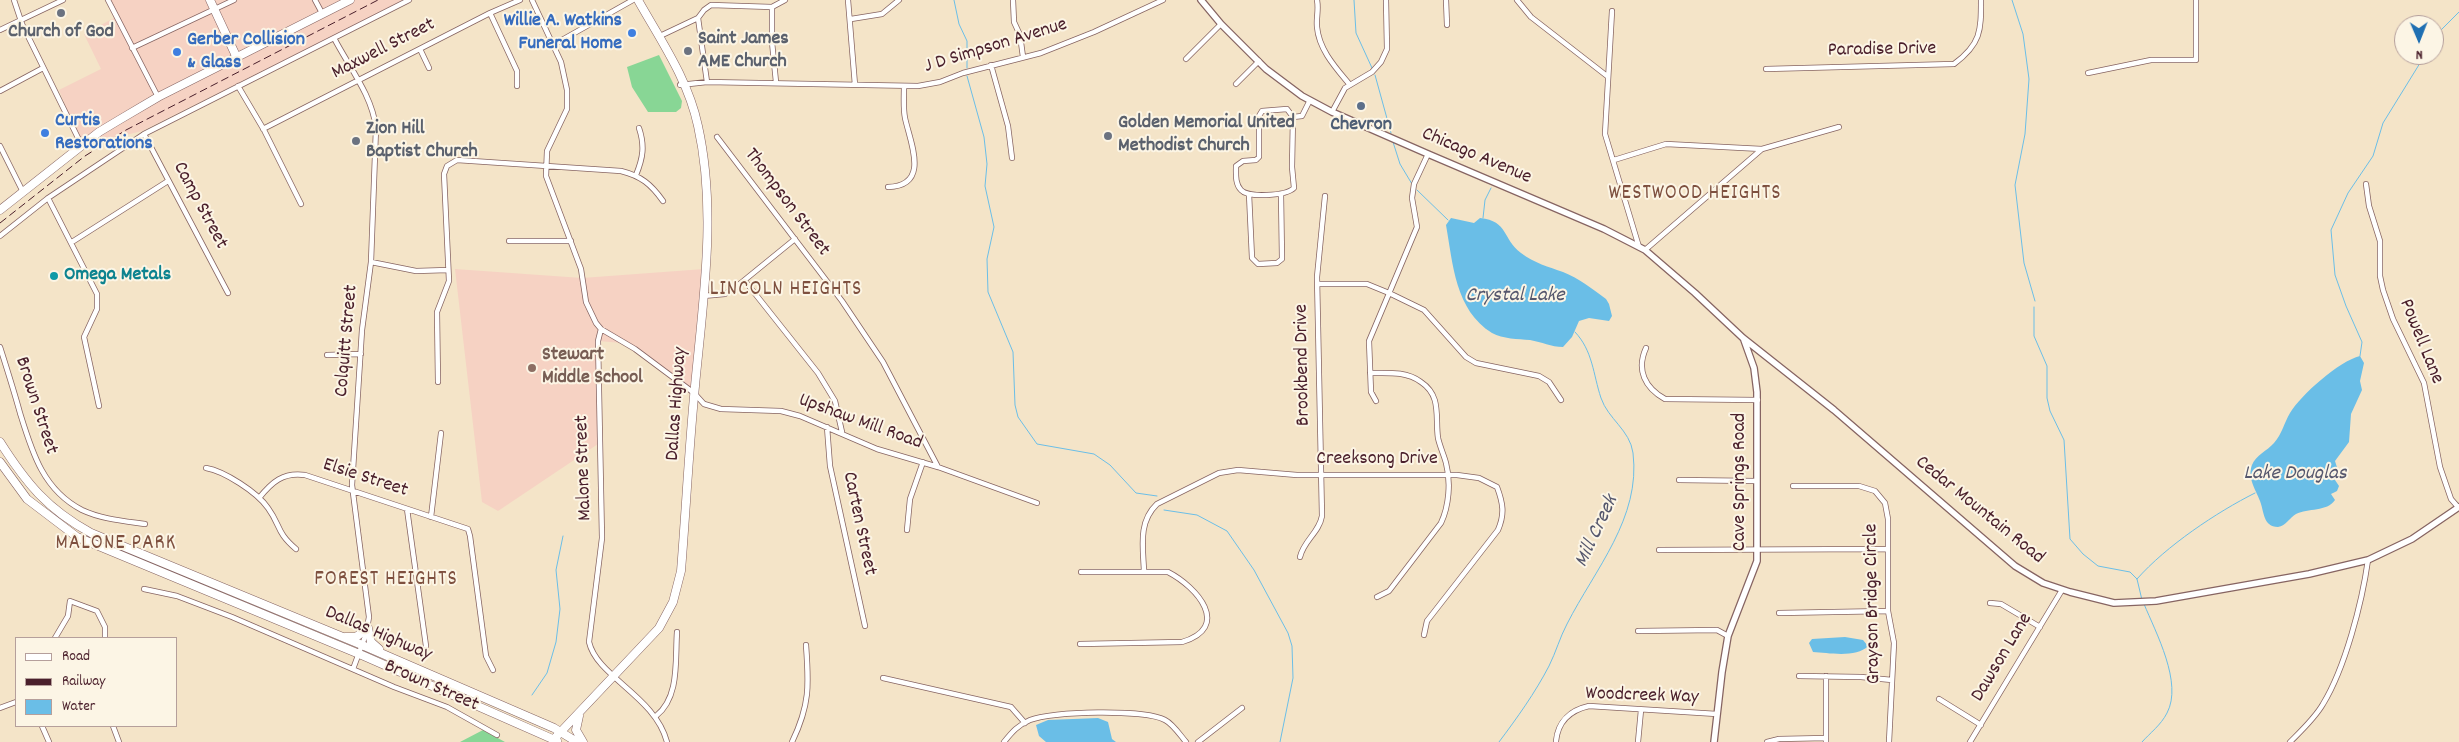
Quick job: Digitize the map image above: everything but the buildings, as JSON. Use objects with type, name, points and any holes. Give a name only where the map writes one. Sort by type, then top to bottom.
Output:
[{"type":"main road","points":[[210,0],[238,58]]},
{"type":"main road","points":[[0,210],[99,132],[158,97],[350,0]]},
{"type":"main road","name":"Dallas Highway","points":[[638,0],[682,84]]},
{"type":"main road","name":"Dallas Highway","points":[[615,676],[659,628],[670,609],[678,589],[688,493],[694,393],[703,296],[707,210],[706,172],[696,118],[660,36],[643,9]]},
{"type":"main road","name":"Dallas Highway","points":[[0,442],[34,491],[51,507],[91,533],[398,660],[561,732],[577,742]]},
{"type":"main road","name":"Dallas Highway","points":[[0,462],[27,499],[77,537],[359,654],[554,741]]},
{"type":"main road","points":[[340,636],[356,637],[368,628]]},
{"type":"main road","points":[[368,628],[369,638],[373,644],[398,660]]},
{"type":"main road","points":[[554,741],[615,676]]},
{"type":"main road","points":[[583,710],[576,727],[583,742]]},
{"type":"street","points":[[14,0],[43,68],[82,146]]},
{"type":"street","points":[[0,30],[63,0]]},
{"type":"street","points":[[108,0],[158,97]]},
{"type":"street","points":[[132,48],[234,0]]},
{"type":"street","points":[[315,0],[322,14]]},
{"type":"street","points":[[0,236],[48,198],[144,134],[410,0]]},
{"type":"street","name":"Maxwell Street","points":[[264,128],[490,12],[520,0]]},
{"type":"street","points":[[532,0],[564,72],[567,109],[546,151],[549,186],[581,269],[586,302],[601,329]]},
{"type":"street","points":[[553,45],[633,0]]},
{"type":"street","points":[[660,36],[698,18],[711,5],[772,7],[785,0]]},
{"type":"street","points":[[848,0],[851,18],[855,85]]},
{"type":"street","points":[[851,18],[882,14],[899,0]]},
{"type":"street","points":[[1013,0],[1014,22],[1020,35],[1023,57]]},
{"type":"street","name":"J D Simpson Avenue","points":[[682,84],[776,82],[904,86],[940,82],[1023,57],[1094,32],[1163,0]]},
{"type":"street","name":"Chicago Avenue","points":[[1201,0],[1221,24],[1259,62],[1282,82],[1310,100],[1332,112],[1604,229],[1645,250],[1743,338]]},
{"type":"street","points":[[1317,0],[1319,10],[1317,27],[1322,46],[1350,85]]},
{"type":"street","points":[[1332,112],[1345,88],[1372,72],[1381,62],[1387,48],[1386,0]]},
{"type":"street","points":[[1446,0],[1447,25]]},
{"type":"street","points":[[1517,0],[1531,17],[1607,76]]},
{"type":"street","name":"Paradise Drive","points":[[1766,69],[1954,64],[1967,54],[1977,41],[1981,24],[1981,0]]},
{"type":"street","points":[[2088,72],[2151,60],[2196,60],[2196,0]]},
{"type":"street","points":[[772,7],[772,42],[776,82]]},
{"type":"street","points":[[1612,11],[1605,134],[1639,247]]},
{"type":"street","points":[[490,12],[517,71],[518,86]]},
{"type":"street","points":[[698,18],[708,82]]},
{"type":"street","points":[[1186,59],[1221,24]]},
{"type":"street","name":"Colquitt Street","points":[[334,38],[366,93],[374,114],[376,128],[371,262],[361,354],[352,492],[369,609],[368,628],[359,654]]},
{"type":"street","points":[[420,48],[429,68]]},
{"type":"street","points":[[1236,84],[1259,62]]},
{"type":"street","points":[[991,66],[1008,126],[1012,158]]},
{"type":"street","points":[[0,91],[43,68]]},
{"type":"street","points":[[238,86],[264,128],[301,204]]},
{"type":"street","points":[[888,187],[897,187],[904,183],[914,168],[914,151],[904,116],[904,86]]},
{"type":"street","points":[[1293,117],[1302,116],[1310,100]]},
{"type":"street","points":[[1266,109],[1287,109],[1293,117],[1292,167],[1294,188],[1281,194],[1249,194],[1240,190],[1237,182],[1236,166],[1243,160],[1256,160],[1259,157],[1259,116],[1266,109]]},
{"type":"street","points":[[1614,160],[1666,144],[1762,150],[1839,127]]},
{"type":"street","points":[[636,175],[643,157],[642,137],[639,128]]},
{"type":"street","name":"Camp Street","points":[[144,134],[228,292]]},
{"type":"street","name":"Thompson Street","points":[[717,137],[842,300],[883,362],[938,467]]},
{"type":"street","points":[[0,146],[24,192]]},
{"type":"street","points":[[1645,250],[1762,150]]},
{"type":"street","points":[[1376,401],[1371,392],[1369,341],[1417,227],[1412,198],[1414,184],[1428,154]]},
{"type":"street","points":[[438,382],[437,312],[449,281],[444,174],[447,166],[453,161],[620,171],[636,175],[651,185],[663,201]]},
{"type":"street","points":[[72,242],[168,181]]},
{"type":"street","name":"Powell Lane","points":[[2366,184],[2369,206],[2380,241],[2380,276],[2383,290],[2393,319],[2424,383],[2440,467],[2451,499],[2458,507]]},
{"type":"street","points":[[1249,194],[1252,258],[1258,264],[1277,263],[1282,259],[1281,194]]},
{"type":"street","name":"Brookbend Drive","points":[[1300,556],[1303,547],[1320,527],[1322,475],[1318,284],[1325,196]]},
{"type":"street","points":[[48,198],[97,294],[97,309],[84,337],[99,406]]},
{"type":"street","points":[[703,296],[725,294],[745,282],[795,239]]},
{"type":"street","points":[[509,240],[571,240]]},
{"type":"street","points":[[371,262],[416,271],[448,270]]},
{"type":"street","points":[[745,282],[818,374],[835,401],[842,432]]},
{"type":"street","points":[[1318,284],[1367,284],[1389,293],[1424,310],[1466,357],[1476,363],[1540,376],[1549,382],[1561,400]]},
{"type":"street","name":"Upshaw Mill Road","points":[[601,329],[635,349],[694,393],[704,404],[715,408],[782,411],[800,416],[842,432],[877,449],[938,467],[1037,503]]},
{"type":"street","name":"Malone Street","points":[[601,329],[598,341],[603,532],[599,577],[589,637],[594,654],[656,716]]},
{"type":"street","name":"Cedar Mountain Road","points":[[1743,338],[1841,417],[2015,566],[2043,583],[2062,590],[2114,603],[2156,601],[2309,574],[2368,560],[2412,538],[2458,507]]},
{"type":"street","name":"Cave Springs Road","points":[[1714,742],[1728,636],[1753,574],[1758,549],[1756,481],[1758,400],[1754,368],[1743,338]]},
{"type":"street","name":"Brown Street","points":[[0,347],[32,451],[50,484],[68,501],[89,513],[145,524]]},
{"type":"street","points":[[1646,348],[1642,357],[1644,379],[1652,392],[1665,399],[1758,400]]},
{"type":"street","points":[[327,355],[361,354]]},
{"type":"street","points":[[1370,373],[1410,375],[1423,383],[1433,394],[1438,406],[1438,439],[1447,465],[1448,475],[1448,501],[1446,512],[1440,523],[1389,591],[1377,597]]},
{"type":"street","name":"Carten Street","points":[[826,427],[830,466],[865,626]]},
{"type":"street","points":[[430,517],[441,433]]},
{"type":"street","points":[[907,530],[910,499],[923,462]]},
{"type":"street","points":[[206,468],[219,470],[259,498],[269,509],[283,539],[296,549]]},
{"type":"street","name":"Creeksong Drive","points":[[1144,571],[1143,529],[1150,511],[1157,504],[1219,473],[1238,470],[1322,475],[1448,475],[1479,478],[1497,487],[1503,503],[1504,517],[1498,530],[1427,621],[1424,635]]},
{"type":"street","name":"Elsie Street","points":[[259,498],[275,481],[292,474],[305,475],[468,529],[486,656],[493,670]]},
{"type":"street","points":[[1679,480],[1756,481]]},
{"type":"street","name":"Grayson Bridge Circle","points":[[1794,486],[1859,486],[1875,491],[1885,503],[1888,519],[1888,611],[1894,644],[1889,742]]},
{"type":"street","points":[[407,509],[426,646]]},
{"type":"street","points":[[1659,550],[1887,548]]},
{"type":"street","points":[[2290,742],[2314,716],[2330,692],[2357,613],[2368,560]]},
{"type":"street","points":[[1080,644],[1182,642],[1194,638],[1203,631],[1208,622],[1207,607],[1200,598],[1178,577],[1168,572],[1081,572]]},
{"type":"street","name":"Brown Street","points":[[144,589],[177,596],[352,669],[447,706],[497,735]]},
{"type":"street","name":"Dawson Lane","points":[[1970,742],[2062,590]]},
{"type":"street","points":[[56,637],[68,616],[70,600],[97,611],[105,627],[105,637]]},
{"type":"street","points":[[1990,603],[2001,604],[2040,627]]},
{"type":"street","points":[[1779,613],[1888,611]]},
{"type":"street","points":[[1638,631],[1717,630],[1728,636]]},
{"type":"street","points":[[667,742],[656,716],[665,707],[672,694],[677,632]]},
{"type":"street","points":[[792,742],[802,719],[809,690],[806,645]]},
{"type":"street","name":"Brown Street","points":[[352,669],[359,654]]},
{"type":"street","points":[[1799,676],[1861,677],[1892,680]]},
{"type":"street","points":[[1767,742],[1779,739],[1826,740],[1826,676]]},
{"type":"street","points":[[883,678],[1011,707],[1025,723]]},
{"type":"street","points":[[1939,699],[1981,725]]},
{"type":"street","points":[[0,708],[15,702]]},
{"type":"street","name":"Woodcreek Way","points":[[1556,741],[1556,732],[1570,713],[1579,708],[1590,706],[1717,714]]},
{"type":"street","points":[[1198,742],[1242,708]]},
{"type":"street","points":[[1638,742],[1641,710]]},
{"type":"street","points":[[1008,741],[1016,727],[1054,714],[1143,713],[1166,720],[1186,742]]},
{"type":"street","points":[[42,727],[49,742]]},
{"type":"street","points":[[113,727],[119,742]]},
{"type":"shaded area","points":[[106,0],[404,0],[142,131],[82,146],[59,90],[101,69],[84,34],[114,18]]},
{"type":"shaded area","name":"Stewart Middle School","points":[[455,269],[582,278],[704,269],[694,393],[622,343],[598,341],[598,444],[498,511],[482,502]]},
{"type":"green space","points":[[659,55],[682,101],[681,108],[676,112],[648,112],[632,87],[627,67]]},
{"type":"green space","points":[[483,730],[505,742],[460,742]]},
{"type":"water","name":"Crystal Lake","points":[[1451,218],[1474,223],[1480,218],[1496,223],[1521,253],[1536,262],[1574,277],[1606,299],[1612,316],[1609,321],[1589,318],[1579,321],[1572,337],[1563,347],[1530,340],[1506,338],[1492,333],[1470,312],[1458,285],[1446,225]]},
{"type":"water","name":"Lake Douglas","points":[[2360,356],[2364,363],[2360,381],[2362,390],[2351,414],[2349,442],[2335,461],[2339,474],[2333,477],[2339,486],[2337,491],[2331,494],[2335,500],[2332,504],[2322,508],[2296,514],[2281,526],[2269,524],[2253,484],[2251,475],[2252,465],[2256,458],[2277,440],[2290,413],[2303,397],[2332,371],[2351,359]]},
{"type":"water","points":[[1845,637],[1863,640],[1868,646],[1857,652],[1835,654],[1813,652],[1809,643],[1812,639]]},
{"type":"water","points":[[1098,718],[1108,722],[1112,739],[1116,742],[1046,742],[1039,736],[1036,725],[1048,720]]},
{"type":"waterway","points":[[954,0],[959,24],[967,41],[967,68]]},
{"type":"waterway","name":"Mill Creek","points":[[1354,0],[1356,33],[1372,68]]},
{"type":"waterway","points":[[2012,0],[2023,34],[2029,79],[2025,134],[2015,185],[2024,263],[2035,301]]},
{"type":"waterway","points":[[2444,27],[2459,12]]},
{"type":"waterway","points":[[2360,356],[2362,342],[2335,275],[2331,230],[2348,193],[2373,156],[2383,123],[2419,65]]},
{"type":"waterway","name":"Mill Creek","points":[[1375,75],[1391,133]]},
{"type":"waterway","points":[[967,76],[984,137],[987,164],[985,186],[994,227],[987,259],[988,292],[1013,352],[1015,405],[1018,417],[1037,444],[1094,454],[1110,465],[1136,493],[1157,496]]},
{"type":"waterway","name":"Mill Creek","points":[[1393,142],[1400,164],[1412,184]]},
{"type":"waterway","points":[[1483,218],[1485,200],[1491,188]]},
{"type":"waterway","name":"Mill Creek","points":[[1417,190],[1448,220]]},
{"type":"waterway","points":[[2034,307],[2034,336],[2047,366],[2047,398],[2050,411],[2064,440],[2070,539],[2083,554],[2098,566],[2130,572],[2137,579],[2142,600]]},
{"type":"waterway","name":"Mill Creek","points":[[1499,742],[1526,705],[1549,666],[1567,624],[1614,542],[1630,499],[1634,477],[1631,445],[1604,405],[1586,347],[1575,332]]},
{"type":"waterway","points":[[2137,579],[2177,542],[2225,510],[2255,493]]},
{"type":"waterway","points":[[1164,510],[1197,515],[1227,531],[1254,570],[1288,633],[1292,646],[1293,678],[1280,742]]},
{"type":"waterway","points":[[532,695],[547,673],[556,642],[560,609],[556,570],[563,536]]},
{"type":"waterway","points":[[2142,742],[2165,717],[2171,701],[2172,687],[2161,643],[2144,604]]},
{"type":"railway","points":[[0,223],[85,156],[126,130],[378,0]]},
{"type":"place","name":"Church of God","points":[[61,13]]},
{"type":"place","name":"Willie A. Watkins Funeral Home","points":[[632,33]]},
{"type":"place","name":"Saint James AME Church","points":[[688,51]]},
{"type":"place","name":"Gerber Collision & Glass","points":[[177,52]]},
{"type":"place","name":"Chevron","points":[[1361,106]]},
{"type":"place","name":"Curtis Restorations","points":[[45,133]]},
{"type":"place","name":"Golden Memorial United Methodist Church","points":[[1108,136]]},
{"type":"place","name":"Zion Hill Baptist Church","points":[[356,141]]},
{"type":"place","name":"Omega Metals","points":[[54,276]]},
{"type":"place","name":"Stewart Middle School","points":[[532,368]]},
{"type":"district","name":"WESTWOOD HEIGHTS","points":[[1695,195]]},
{"type":"district","name":"LINCOLN HEIGHTS","points":[[786,291]]},
{"type":"district","name":"MALONE PARK","points":[[116,545]]},
{"type":"district","name":"FOREST HEIGHTS","points":[[386,581]]}]
